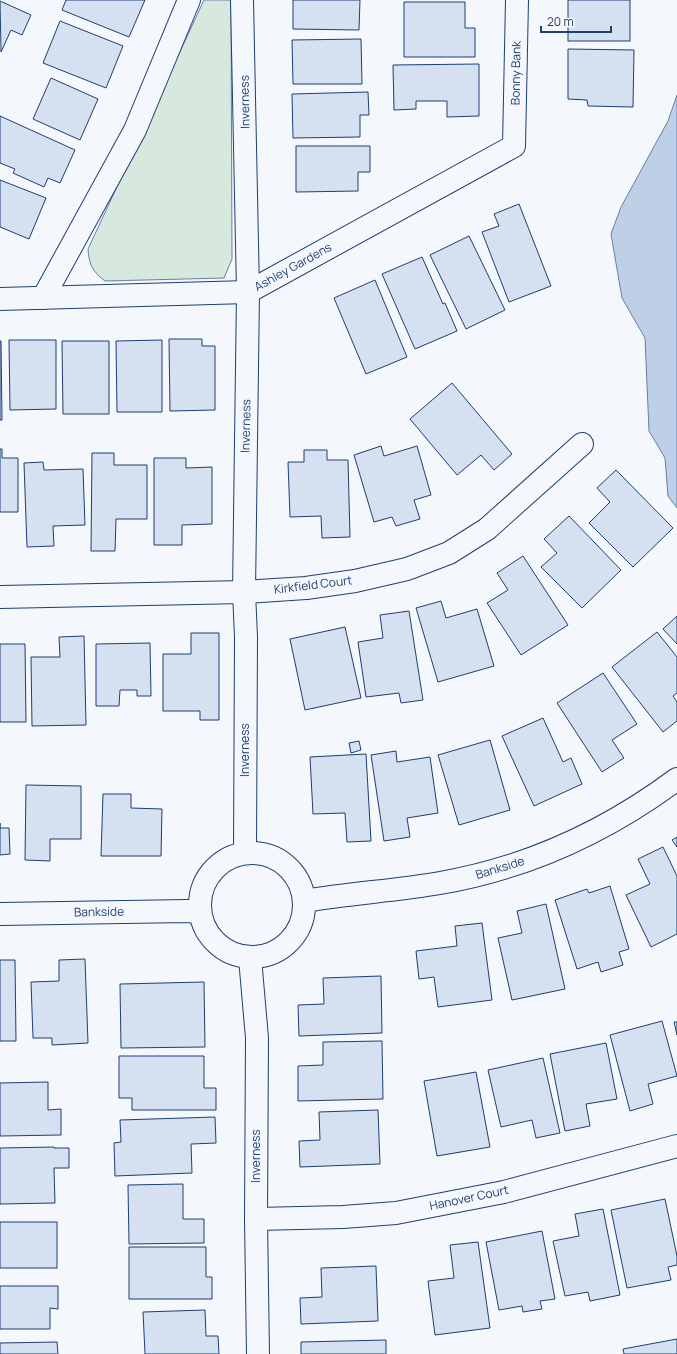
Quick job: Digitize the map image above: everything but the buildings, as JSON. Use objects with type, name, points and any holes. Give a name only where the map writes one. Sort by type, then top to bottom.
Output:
[{"type":"street","points":[[44,298],[135,130],[189,0]]},
{"type":"street","name":"Inverness","points":[[242,0],[248,292],[244,592],[246,637],[245,852]]},
{"type":"street","name":"Bonny Bank","points":[[514,146],[517,0]]},
{"type":"street","name":"Ashley Gardens","points":[[0,299],[248,292],[514,146]]},
{"type":"street","name":"Kirkfield Court","points":[[0,597],[244,592],[306,588],[355,581],[407,569],[449,552],[487,529],[582,444]]},
{"type":"street","name":"Bankside","points":[[305,901],[441,883],[479,875],[516,864],[553,850],[623,816],[656,795],[677,779]]},
{"type":"street","points":[[245,852],[266,854],[285,864],[299,880],[305,901],[302,923],[290,941],[272,954],[250,958],[232,954],[216,944],[205,929],[199,912],[200,891],[209,873],[225,859],[245,852]]},
{"type":"street","name":"Bankside","points":[[0,914],[199,912]]},
{"type":"street","name":"Inverness","points":[[250,958],[257,1038],[256,1219],[258,1354]]},
{"type":"street","name":"Hanover Court","points":[[256,1219],[343,1217],[396,1213],[504,1192],[677,1146]]},
{"type":"shaded area","points":[[204,0],[231,0],[232,259],[224,278],[105,281],[92,268],[88,249]]},
{"type":"water","points":[[677,95],[677,508],[668,496],[665,458],[649,431],[645,338],[622,298],[611,234],[621,207],[668,121]]}]
